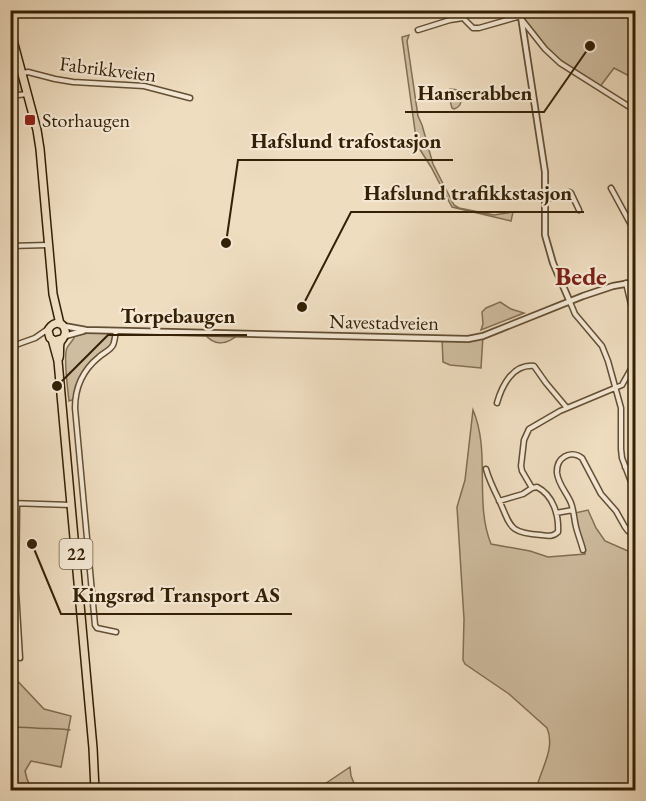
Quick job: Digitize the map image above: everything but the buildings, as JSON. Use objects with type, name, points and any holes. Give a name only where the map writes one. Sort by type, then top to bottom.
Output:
[{"type":"highway","name":"22","points":[[10,29],[40,149],[53,294],[65,331],[58,361]]},
{"type":"highway","name":"22","points":[[53,294],[48,334],[58,361],[95,768],[95,790]]},
{"type":"highway","points":[[50,327],[55,323],[62,325]]},
{"type":"highway","points":[[51,339],[57,341],[63,338]]},
{"type":"street","points":[[461,10],[464,18],[473,28],[521,15]]},
{"type":"street","points":[[521,15],[545,49],[560,63],[636,111]]},
{"type":"street","points":[[521,15],[545,172],[544,228],[547,245],[575,314],[602,346],[608,361],[621,408],[621,449],[636,495]]},
{"type":"street","points":[[418,30],[464,18]]},
{"type":"street","name":"Fabrikkveien","points":[[22,73],[28,72],[73,82],[144,86],[190,98]]},
{"type":"street","points":[[10,96],[28,94]]},
{"type":"street","points":[[611,188],[636,234]]},
{"type":"street","points":[[545,200],[569,192],[579,210]]},
{"type":"street","points":[[10,246],[48,244]]},
{"type":"street","name":"Navestadveien","points":[[62,325],[86,330],[468,339],[483,336],[604,289],[636,282]]},
{"type":"street","points":[[626,283],[636,326]]},
{"type":"street","points":[[10,347],[35,338],[50,327]]},
{"type":"street","name":"Navestadveien","points":[[63,338],[86,330]]},
{"type":"street","points":[[116,331],[113,345],[94,361],[80,380],[76,392],[75,408],[95,625],[97,628],[116,632]]},
{"type":"street","points":[[35,338],[51,339]]},
{"type":"street","points":[[532,488],[521,466],[526,433],[534,425],[567,408],[622,385],[636,360]]},
{"type":"street","points":[[497,403],[509,378],[522,367],[534,366],[567,408]]},
{"type":"street","points":[[583,550],[571,503],[557,475],[557,470],[566,455],[578,454],[582,458],[597,488],[616,511],[628,531],[636,534]]},
{"type":"street","points":[[625,467],[636,468]]},
{"type":"street","points":[[486,470],[491,485],[510,525],[521,532],[539,535],[551,536],[558,532],[555,507],[542,489],[537,486],[523,494],[499,501]]},
{"type":"street","points":[[10,503],[72,505]]},
{"type":"street","points":[[16,504],[16,591],[20,658]]},
{"type":"street","points":[[556,513],[573,510]]},
{"type":"shaded area","points":[[520,11],[635,11],[635,79],[614,68],[599,88],[560,63],[522,19]]},
{"type":"shaded area","points":[[409,35],[407,41],[418,116],[433,164],[454,205],[494,215],[513,212],[511,221],[452,207],[417,145],[402,37]]},
{"type":"shaded area","points":[[14,43],[28,94],[11,96],[11,47]]},
{"type":"shaded area","points":[[450,89],[458,90],[461,98],[459,106],[454,109],[449,97]]},
{"type":"shaded area","points":[[500,302],[524,313],[481,330],[482,312]]},
{"type":"shaded area","points":[[101,330],[116,331],[113,345],[85,372],[75,399],[69,401],[67,348],[75,336]]},
{"type":"shaded area","points":[[204,333],[239,334],[221,343],[212,341]]},
{"type":"shaded area","points":[[483,336],[481,368],[450,365],[443,362],[442,339]]},
{"type":"shaded area","points":[[473,410],[481,443],[484,511],[491,544],[530,551],[548,557],[585,554],[575,513],[588,510],[605,541],[635,554],[635,790],[536,790],[549,752],[547,728],[509,694],[465,664],[463,660],[464,619],[457,507],[465,480]]},
{"type":"shaded area","points":[[10,673],[44,709],[71,716],[61,767],[31,761],[25,771],[31,788],[23,790],[11,790]]},
{"type":"shaded area","points":[[350,767],[357,790],[316,790]]},
{"type":"waterway","points":[[10,728],[70,730]]},
{"type":"place","name":"Hanserabben","points":[[590,46]]},
{"type":"place","name":"Storhaugen","points":[[30,120]]},
{"type":"place","name":"Hafslund trafostasjon","points":[[226,243]]},
{"type":"place","name":"Hafslund trafikkstasjon","points":[[302,307]]},
{"type":"place","name":"Torpebaugen","points":[[57,386]]},
{"type":"place","name":"Kingsrød Transport AS","points":[[32,544]]},
{"type":"district","name":"Bede","points":[[581,276]]}]
